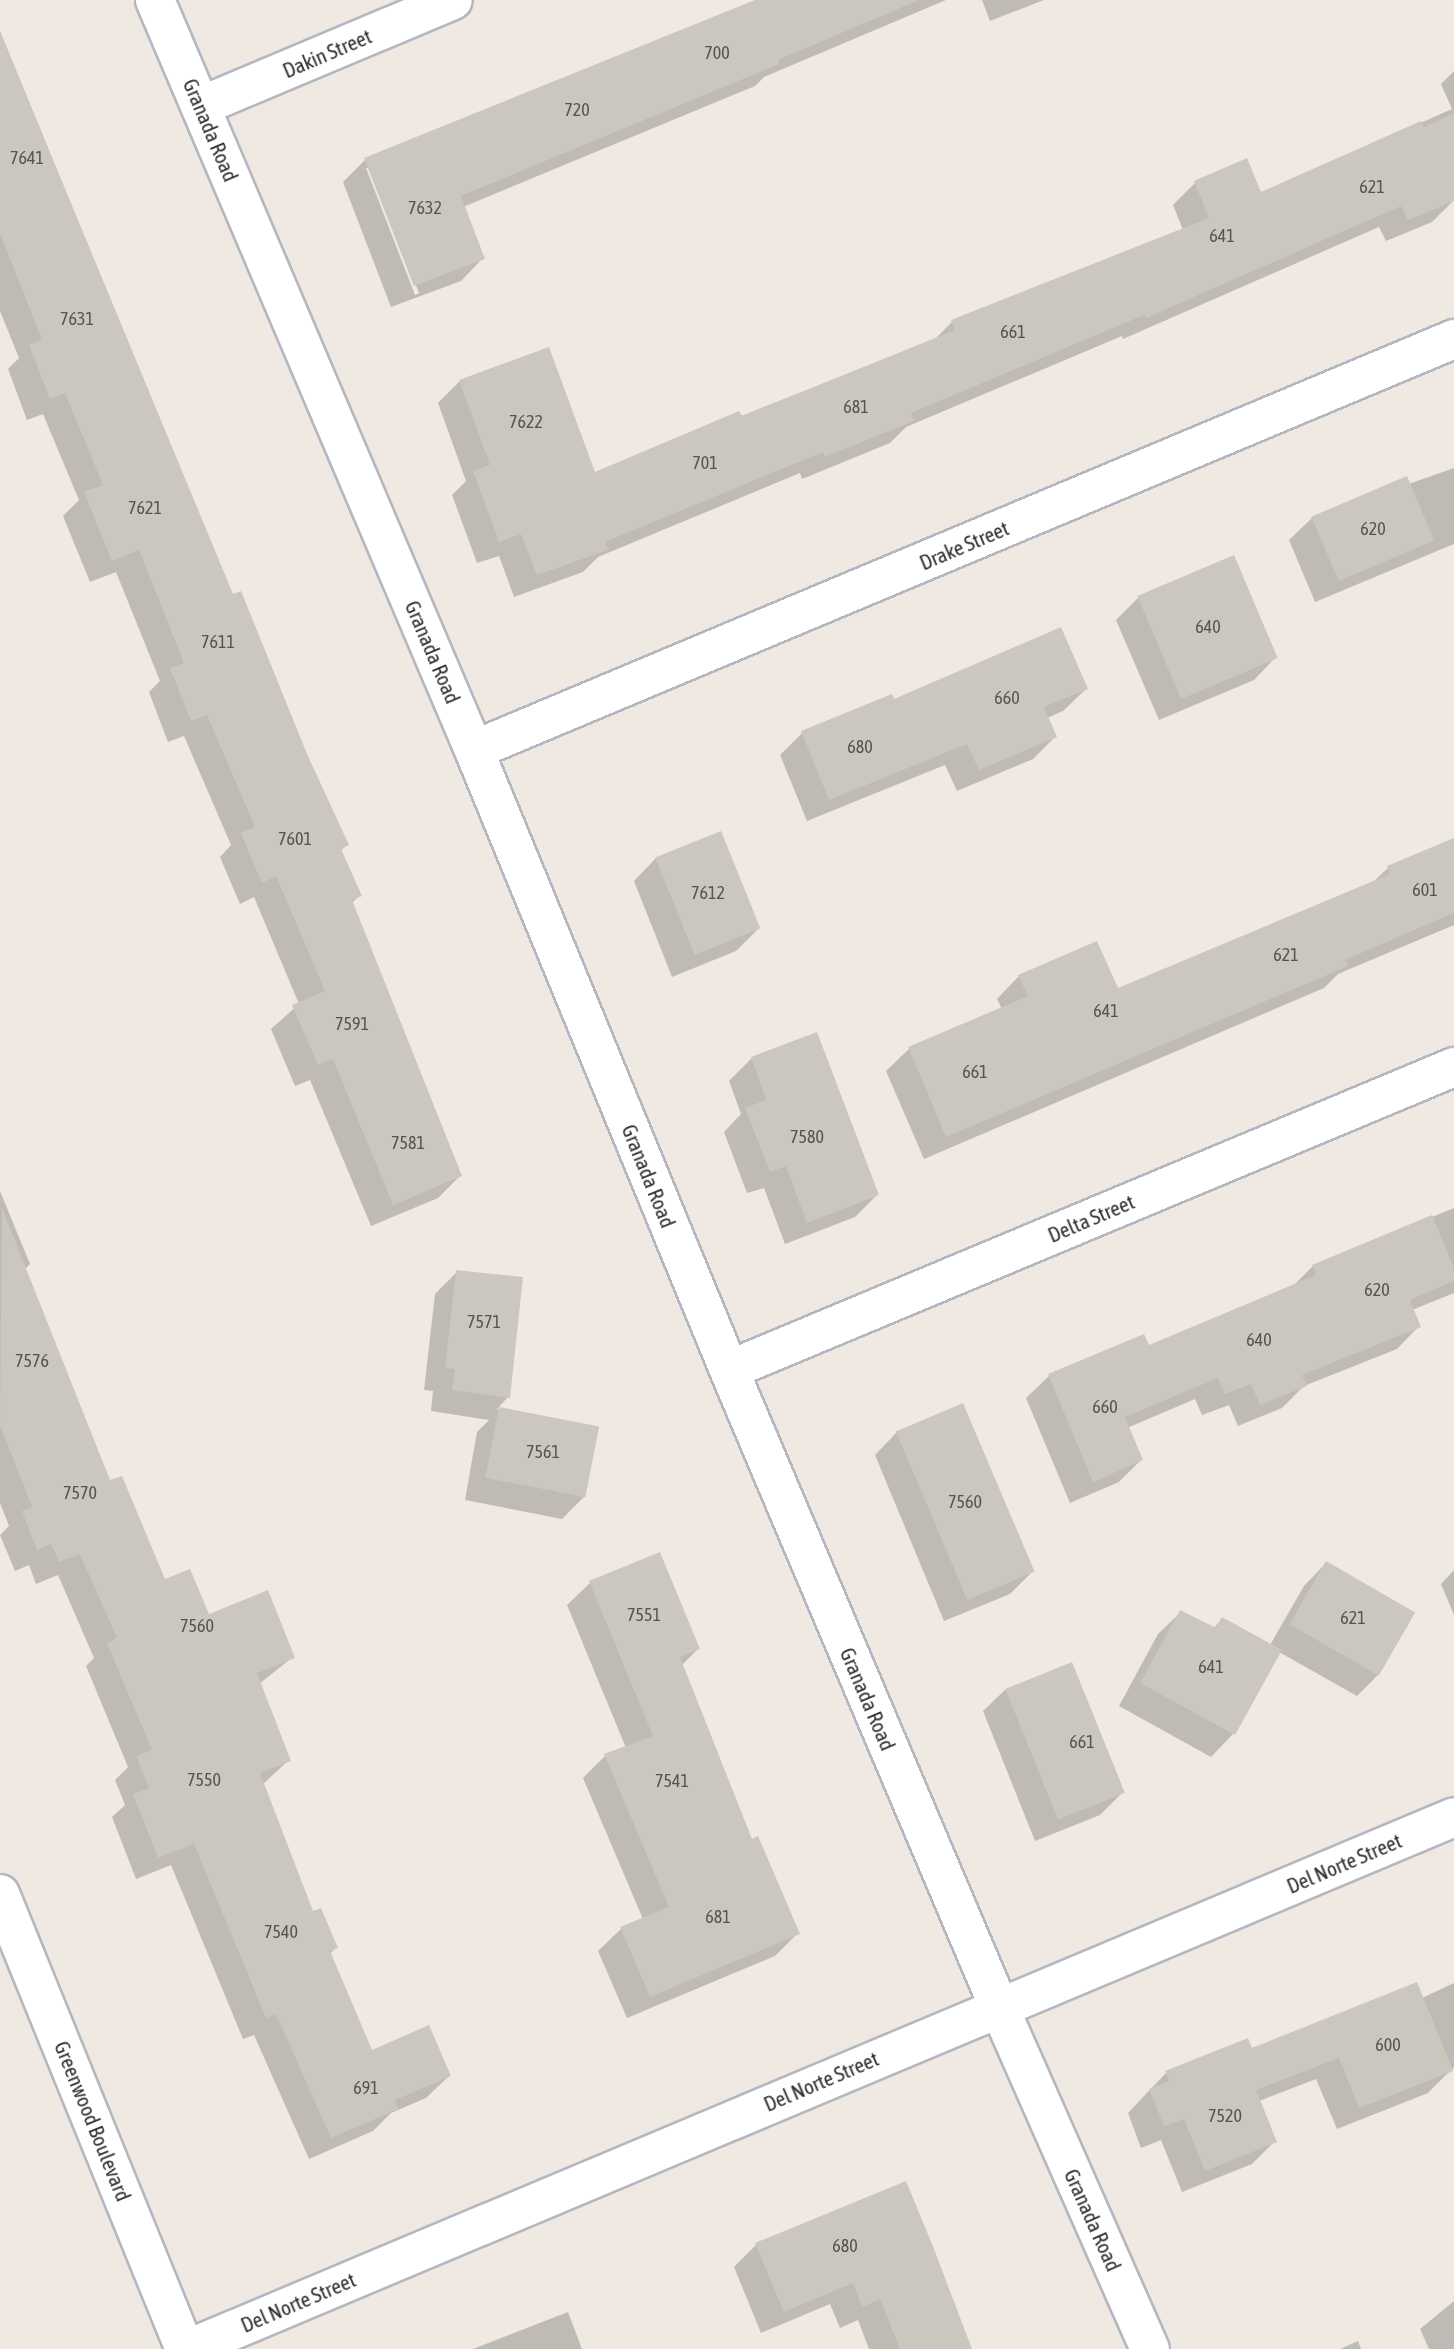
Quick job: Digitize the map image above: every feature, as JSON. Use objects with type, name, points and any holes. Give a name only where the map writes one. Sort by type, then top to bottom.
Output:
[{"type":"street","name":"Granada Road","points":[[155,0],[474,750],[729,1370],[999,2007],[1150,2349]]},
{"type":"street","name":"Dakin Street","points":[[201,106],[453,0]]},
{"type":"street","name":"Drake Street","points":[[474,750],[1454,339]]},
{"type":"street","name":"Delta Street","points":[[729,1370],[1454,1067]]},
{"type":"street","name":"Del Norte Street","points":[[187,2349],[1454,1817]]},
{"type":"street","name":"Greenwood Boulevard","points":[[0,1894],[187,2349]]},
{"type":"building","points":[[755,0],[919,0],[778,60],[779,64],[461,196],[485,259],[414,286],[364,158]]},
{"type":"building","points":[[0,32],[233,594],[241,591],[307,754],[349,845],[341,849],[362,896],[352,900],[462,1176],[393,1205],[333,1059],[318,1065],[292,1005],[325,991],[276,876],[262,883],[241,833],[255,827],[207,715],[191,721],[170,668],[184,663],[139,550],[112,561],[84,492],[103,485],[65,393],[50,399],[29,345],[42,340],[0,233]]},
{"type":"building","points":[[1454,113],[1454,201],[1408,220],[1401,206],[1146,318],[1144,315],[911,413],[914,421],[825,457],[823,452],[605,542],[608,550],[537,575],[521,534],[499,542],[473,471],[490,465],[459,380],[549,347],[595,472],[739,411],[742,416],[955,330],[951,320],[1209,218],[1194,181],[1247,158],[1261,192],[1421,121],[1424,127]]},
{"type":"building","points":[[1407,476],[1434,540],[1339,581],[1311,517]]},
{"type":"building","points":[[1234,555],[1278,658],[1181,699],[1137,596]]},
{"type":"building","points":[[1061,627],[1088,689],[1044,707],[1057,737],[979,770],[967,744],[829,800],[801,731],[892,694],[894,699]]},
{"type":"building","points":[[721,831],[760,928],[695,955],[655,858]]},
{"type":"building","points":[[1454,838],[1454,913],[1345,960],[1348,966],[946,1137],[908,1047],[1028,996],[1018,975],[1097,941],[1118,988],[1390,874],[1387,866]]},
{"type":"building","points":[[817,1032],[879,1195],[807,1223],[786,1166],[770,1172],[745,1108],[766,1100],[751,1057]]},
{"type":"building","points":[[2,1208],[110,1480],[122,1476],[165,1579],[190,1569],[209,1614],[268,1590],[295,1658],[257,1673],[291,1761],[260,1773],[313,1911],[321,1908],[338,1948],[330,1951],[372,2050],[429,2025],[451,2076],[395,2100],[398,2109],[331,2138],[276,2014],[266,2018],[194,1844],[158,1858],[133,1794],[149,1788],[136,1756],[152,1750],[107,1643],[117,1638],[80,1554],[59,1562],[51,1544],[37,1550],[22,1511],[32,1507],[0,1425]]},
{"type":"building","points":[[1432,1215],[1454,1268],[1454,1281],[1410,1300],[1421,1327],[1302,1375],[1307,1386],[1260,1405],[1251,1384],[1225,1394],[1218,1378],[1125,1417],[1143,1460],[1093,1482],[1048,1374],[1144,1334],[1149,1345],[1316,1275],[1312,1265]]},
{"type":"building","points":[[456,1270],[523,1277],[510,1398],[452,1390],[455,1369],[445,1368]]},
{"type":"building","points":[[963,1403],[1035,1571],[967,1600],[896,1432]]},
{"type":"building","points":[[499,1407],[599,1426],[585,1497],[485,1478]]},
{"type":"building","points":[[660,1552],[700,1649],[680,1657],[752,1839],[758,1836],[800,1934],[650,1997],[620,1927],[669,1907],[604,1754],[653,1736],[589,1581]]},
{"type":"building","points":[[1326,1561],[1415,1612],[1379,1676],[1290,1624]]},
{"type":"building","points":[[1180,1610],[1216,1628],[1222,1617],[1282,1650],[1235,1735],[1140,1683]]},
{"type":"building","points":[[1072,1662],[1125,1793],[1058,1820],[1005,1689]]},
{"type":"building","points":[[1417,1982],[1453,2071],[1359,2108],[1339,2058],[1256,2090],[1277,2142],[1205,2171],[1184,2119],[1164,2126],[1149,2089],[1169,2081],[1165,2071],[1248,2038],[1252,2048]]},
{"type":"building","points":[[906,2181],[972,2349],[900,2349],[880,2299],[862,2307],[853,2283],[784,2312],[755,2243]]}]
